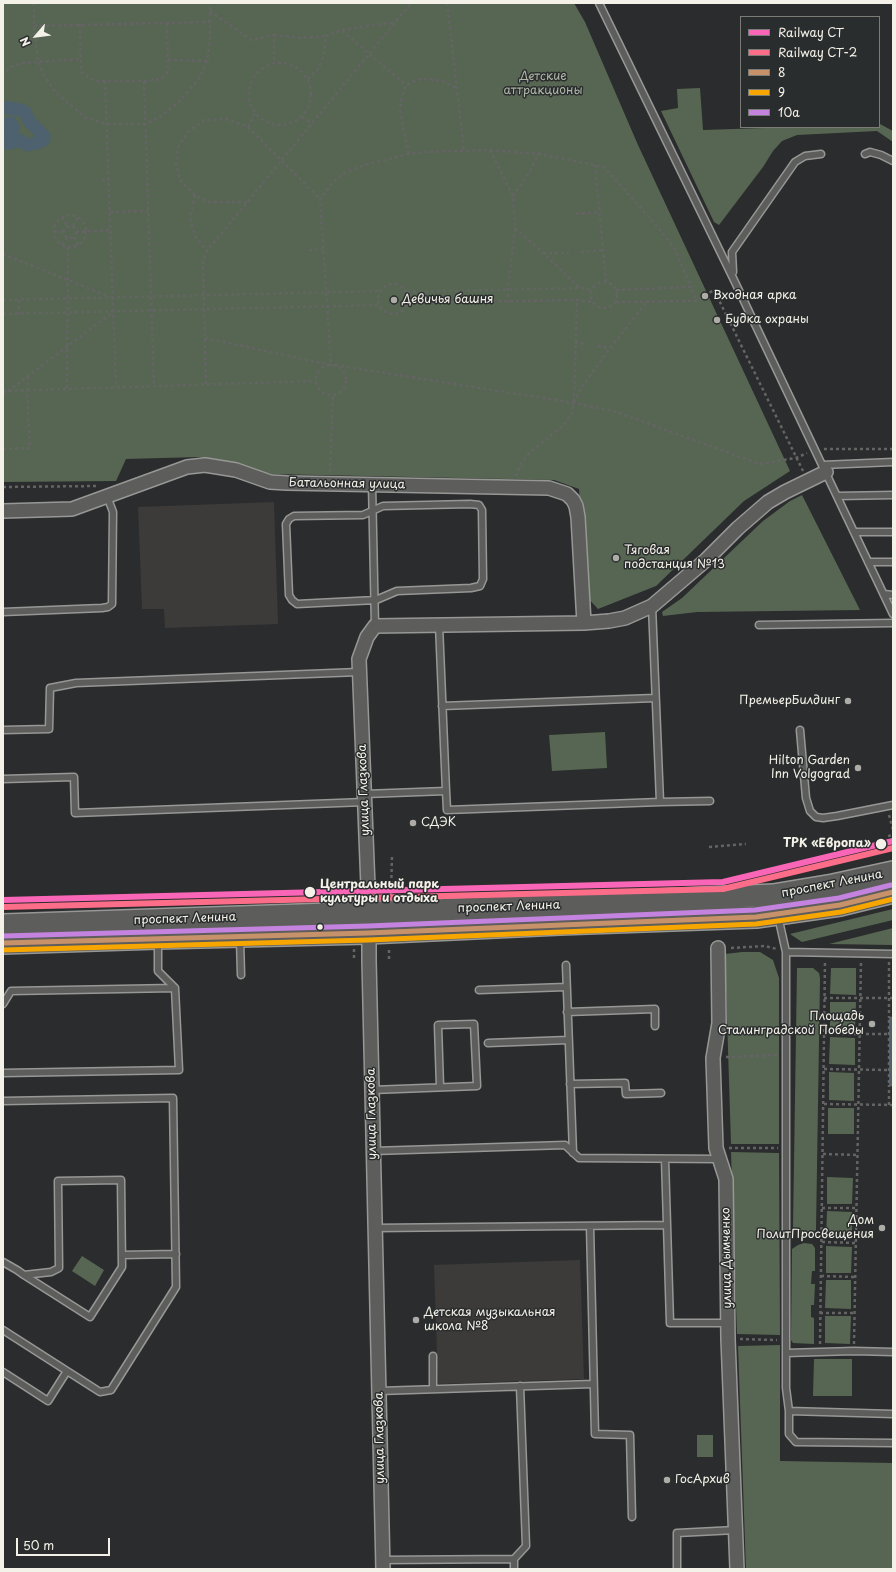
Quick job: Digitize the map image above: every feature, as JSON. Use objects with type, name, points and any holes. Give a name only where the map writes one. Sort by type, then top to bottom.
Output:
[{"type":"main road","name":"проспект Ленина","points":[[3,925],[370,912],[773,895],[832,885],[893,872]]},
{"type":"main road","name":"проспект Ленина","points":[[3,943],[240,935],[368,933],[756,917],[840,906],[893,892]]},
{"type":"street","name":"Батальонная улица","points":[[3,511],[72,509],[187,467],[205,465],[236,470],[270,482],[549,488],[567,494],[576,506],[578,517],[584,623]]},
{"type":"street","points":[[359,666],[367,637],[375,626],[584,623],[625,618],[652,606],[706,560],[738,528],[768,502],[807,481],[824,468]]},
{"type":"street","name":"улица Глазкова","points":[[359,666],[370,912],[368,933],[383,1565]]},
{"type":"street","name":"улица Дымченко","points":[[718,948],[719,1023],[713,1058],[718,1154],[726,1179],[728,1339],[738,1569]]},
{"type":"lane","points":[[599,3],[733,278],[893,614]]},
{"type":"lane","points":[[865,154],[870,152],[882,155],[893,161]]},
{"type":"lane","points":[[733,278],[731,262],[732,252],[787,173],[795,162],[805,156],[820,154]]},
{"type":"lane","points":[[824,468],[893,462]]},
{"type":"lane","points":[[372,484],[376,600],[375,626]]},
{"type":"lane","points":[[3,612],[102,608],[108,607],[112,604],[112,494]]},
{"type":"lane","points":[[837,496],[893,496]]},
{"type":"lane","points":[[479,505],[482,510],[483,579],[480,586],[471,588],[397,591],[376,600],[298,604],[292,600],[289,595],[286,524],[289,519],[294,516],[363,515],[383,506],[479,505]]},
{"type":"lane","points":[[854,532],[893,532]]},
{"type":"lane","points":[[868,562],[893,562]]},
{"type":"lane","points":[[884,594],[893,594]]},
{"type":"lane","points":[[652,606],[660,802]]},
{"type":"lane","points":[[759,625],[893,623]]},
{"type":"lane","points":[[439,625],[447,810],[710,801]]},
{"type":"lane","points":[[3,730],[49,729],[50,688],[70,684],[359,666]]},
{"type":"lane","points":[[442,706],[655,698]]},
{"type":"lane","points":[[800,730],[806,798],[810,811],[816,817],[823,818],[837,816],[893,804]]},
{"type":"lane","points":[[3,779],[74,777],[75,813],[365,798],[446,791]]},
{"type":"lane","points":[[778,915],[786,952],[786,1388],[789,1411],[789,1434],[796,1442],[893,1443]]},
{"type":"lane","points":[[240,935],[241,976]]},
{"type":"lane","points":[[3,1073],[179,1070],[175,988],[158,971],[158,938]]},
{"type":"lane","points":[[786,952],[893,954]]},
{"type":"lane","points":[[566,965],[573,1153]]},
{"type":"lane","points":[[479,990],[566,987]]},
{"type":"lane","points":[[3,1004],[11,991],[175,988]]},
{"type":"lane","points":[[567,1012],[655,1009],[655,1026]]},
{"type":"lane","points":[[372,1090],[477,1086],[474,1024],[438,1025],[440,1087]]},
{"type":"lane","points":[[488,1043],[568,1040]]},
{"type":"lane","points":[[570,1084],[625,1083],[626,1094],[661,1093]]},
{"type":"lane","points":[[3,1101],[173,1098],[176,1254],[176,1287],[111,1390],[100,1392],[3,1330]]},
{"type":"lane","points":[[373,1151],[564,1145],[579,1158],[665,1159],[718,1154]]},
{"type":"lane","points":[[665,1159],[670,1323],[728,1323]]},
{"type":"lane","points":[[3,1262],[90,1317],[122,1267],[121,1180],[58,1181],[59,1268],[51,1272],[24,1275]]},
{"type":"lane","points":[[375,1228],[667,1225]]},
{"type":"lane","points":[[590,1226],[595,1434],[630,1435],[632,1517]]},
{"type":"lane","points":[[122,1255],[176,1254]]},
{"type":"lane","points":[[786,1353],[854,1351],[893,1352]]},
{"type":"lane","points":[[433,1356],[433,1390]]},
{"type":"lane","points":[[3,1372],[48,1401],[67,1371]]},
{"type":"lane","points":[[379,1391],[593,1384]]},
{"type":"lane","points":[[514,1569],[514,1559],[526,1546],[520,1386]]},
{"type":"lane","points":[[789,1411],[893,1414]]},
{"type":"lane","points":[[677,1569],[677,1533],[736,1530]]},
{"type":"lane","points":[[383,1565],[514,1559]]},
{"type":"path","points":[[34,3],[34,26],[38,61],[45,77],[56,93],[86,118],[107,124],[145,124],[160,117],[181,100],[197,81],[207,60],[210,42],[210,3]]},
{"type":"path","points":[[206,384],[203,260],[207,250],[411,3]]},
{"type":"path","points":[[447,3],[464,151]]},
{"type":"path","points":[[210,12],[251,40],[274,35],[300,38],[326,36],[341,30],[396,22]]},
{"type":"path","points":[[34,26],[210,22]]},
{"type":"path","points":[[80,24],[81,72],[94,81],[144,81],[161,79],[168,72],[167,23]]},
{"type":"path","points":[[341,30],[406,85]]},
{"type":"path","points":[[274,35],[274,62]]},
{"type":"path","points":[[308,79],[318,69],[324,55],[326,36]]},
{"type":"path","points":[[3,76],[9,68],[21,63],[81,59]]},
{"type":"path","points":[[168,60],[207,60]]},
{"type":"path","points":[[274,62],[292,64],[300,69],[308,79],[312,93],[311,102],[302,117],[294,122],[286,125],[268,123],[256,113],[250,104],[249,86],[253,78],[258,71],[274,62]]},
{"type":"path","points":[[410,154],[400,112],[402,96],[406,85],[417,80],[428,79],[442,81],[457,88]]},
{"type":"path","points":[[105,81],[116,387]]},
{"type":"path","points":[[144,81],[154,386]]},
{"type":"path","points":[[248,127],[256,113]]},
{"type":"path","points":[[302,117],[312,123]]},
{"type":"path","points":[[247,202],[208,202],[195,195],[180,180],[176,163],[178,147],[189,131],[204,120],[227,119],[248,127],[320,199]]},
{"type":"path","points":[[489,150],[512,196],[515,228],[508,301]]},
{"type":"path","points":[[331,365],[320,199],[332,183],[344,173],[365,165],[410,154],[489,150],[539,154],[604,167],[657,226],[675,249],[696,300]]},
{"type":"path","points":[[512,196],[528,174],[539,154]]},
{"type":"path","points":[[595,165],[606,282]]},
{"type":"path","points":[[102,180],[109,181]]},
{"type":"path","points":[[195,195],[190,218],[195,236],[207,250]]},
{"type":"path","points":[[110,212],[148,211]]},
{"type":"path","points":[[576,214],[599,212]]},
{"type":"path","points":[[71,215],[78,217],[84,222],[86,231],[85,237],[78,245],[68,247],[62,245],[55,238],[54,231],[57,222],[62,217],[71,215]]},
{"type":"path","points":[[62,217],[67,226]]},
{"type":"path","points":[[73,226],[78,217]]},
{"type":"path","points":[[67,226],[73,226]]},
{"type":"path","points":[[64,232],[67,226]]},
{"type":"path","points":[[73,226],[76,232]]},
{"type":"path","points":[[515,228],[580,288]]},
{"type":"path","points":[[76,232],[110,230]]},
{"type":"path","points":[[54,231],[64,232]]},
{"type":"path","points":[[64,232],[67,237]]},
{"type":"path","points":[[73,237],[76,232]]},
{"type":"path","points":[[62,245],[67,237]]},
{"type":"path","points":[[67,237],[73,237]]},
{"type":"path","points":[[73,237],[78,245]]},
{"type":"path","points":[[68,247],[68,388]]},
{"type":"path","points":[[309,250],[323,249]]},
{"type":"path","points":[[581,252],[603,250]]},
{"type":"path","points":[[543,253],[569,253]]},
{"type":"path","points":[[3,254],[113,298]]},
{"type":"path","points":[[606,282],[613,286],[616,290],[616,302],[612,306],[605,308],[598,307],[593,302],[591,296],[595,285],[606,282]]},
{"type":"path","points":[[394,284],[404,287],[407,292],[409,297],[408,303],[405,308],[395,314],[384,311],[379,305],[378,296],[380,292],[388,285],[394,284]]},
{"type":"path","points":[[616,290],[691,287]]},
{"type":"path","points":[[407,292],[580,288],[592,290]]},
{"type":"path","points":[[616,302],[696,300],[714,290],[807,481]]},
{"type":"path","points":[[3,300],[380,292]]},
{"type":"path","points":[[19,300],[19,314]]},
{"type":"path","points":[[408,303],[577,300],[593,302]]},
{"type":"path","points":[[574,403],[577,300]]},
{"type":"path","points":[[515,478],[522,462],[530,452],[564,425],[571,414],[581,388],[610,348],[647,302]]},
{"type":"path","points":[[3,314],[379,305]]},
{"type":"path","points":[[3,395],[114,312]]},
{"type":"path","points":[[205,338],[331,365],[574,403],[616,412],[760,464],[796,458]]},
{"type":"path","points":[[575,342],[585,344]]},
{"type":"path","points":[[598,346],[610,348]]},
{"type":"path","points":[[331,365],[322,368],[316,381],[320,389],[324,392],[333,394],[342,390],[346,381],[343,371],[335,365]]},
{"type":"path","points":[[3,449],[30,448],[26,389],[28,375]]},
{"type":"path","points":[[3,391],[26,389],[316,381]]},
{"type":"path","points":[[330,484],[333,394]]},
{"type":"path","points":[[815,449],[893,449]]},
{"type":"path","points":[[3,487],[118,486],[112,494]]},
{"type":"path","points":[[888,812],[893,830]]},
{"type":"path","points":[[888,836],[893,835]]},
{"type":"path","points":[[709,848],[746,844]]},
{"type":"path","points":[[718,948],[765,946]]},
{"type":"path","points":[[854,1351],[861,960]]},
{"type":"path","points":[[820,1352],[825,961]]},
{"type":"path","points":[[889,962],[889,998],[891,1018],[889,1034],[889,1070],[891,1085],[889,1105]]},
{"type":"path","points":[[824,998],[893,998]]},
{"type":"path","points":[[824,1034],[889,1034]]},
{"type":"path","points":[[713,1058],[781,1055]]},
{"type":"path","points":[[824,1069],[889,1070]]},
{"type":"path","points":[[824,1104],[893,1105]]},
{"type":"path","points":[[718,1154],[781,1148]]},
{"type":"path","points":[[823,1154],[858,1155]]},
{"type":"path","points":[[822,1208],[857,1208]]},
{"type":"path","points":[[822,1242],[856,1243]]},
{"type":"path","points":[[821,1276],[855,1277]]},
{"type":"path","points":[[820,1313],[855,1313]]},
{"type":"path","points":[[728,1339],[782,1340]]},
{"type":"shaded area","points":[[274,502],[278,624],[165,628],[164,609],[142,609],[138,507]]},
{"type":"shaded area","points":[[580,1260],[584,1379],[438,1384],[434,1265]]},
{"type":"green space","name":"Детские аттракционы","points":[[3,3],[574,3],[585,22],[638,145],[790,471],[744,501],[656,586],[598,609],[586,596],[579,489],[554,480],[271,474],[199,457],[126,459],[116,481],[3,482]]},
{"type":"green space","points":[[700,88],[703,130],[764,128],[880,128],[880,124],[893,131],[893,142],[877,131],[797,135],[782,141],[719,225],[714,222],[661,111],[678,108],[677,89]]},
{"type":"green space","points":[[802,495],[860,610],[697,612],[663,616],[662,612],[682,598],[763,521],[790,501]]},
{"type":"green space","points":[[605,732],[607,768],[552,771],[549,735]]},
{"type":"green space","points":[[893,909],[893,920],[802,942],[790,934]]},
{"type":"green space","points":[[893,928],[893,945],[829,944]]},
{"type":"green space","points":[[760,952],[773,960],[779,978],[779,1144],[731,1144],[725,954]]},
{"type":"green space","points":[[797,968],[813,968],[819,973],[820,978],[816,1230],[804,1237],[799,1235],[793,1227]]},
{"type":"green space","points":[[831,968],[856,968],[856,995],[830,994]]},
{"type":"green space","points":[[830,1002],[856,1002],[855,1029],[830,1029]]},
{"type":"green space","points":[[830,1037],[855,1038],[855,1065],[829,1064]]},
{"type":"green space","points":[[829,1072],[854,1073],[854,1101],[829,1100]]},
{"type":"green space","points":[[828,1108],[854,1108],[854,1134],[828,1134]]},
{"type":"green space","points":[[731,1152],[779,1153],[780,1335],[737,1334]]},
{"type":"green space","points":[[827,1177],[853,1178],[852,1204],[827,1204]]},
{"type":"green space","points":[[827,1211],[852,1212],[852,1238],[826,1238]]},
{"type":"green space","points":[[804,1243],[812,1244],[815,1248],[815,1271],[812,1271],[811,1284],[815,1284],[814,1305],[811,1305],[811,1317],[814,1318],[814,1344],[793,1343],[791,1340],[792,1249]]},
{"type":"green space","points":[[826,1246],[852,1247],[851,1273],[826,1273]]},
{"type":"green space","points":[[82,1256],[104,1270],[95,1286],[72,1271]]},
{"type":"green space","points":[[826,1280],[851,1280],[851,1309],[825,1308]]},
{"type":"green space","points":[[825,1316],[851,1316],[850,1344],[825,1343]]},
{"type":"green space","points":[[780,1345],[780,1461],[893,1463],[893,1569],[746,1569],[738,1346]]},
{"type":"green space","points":[[814,1359],[852,1359],[852,1396],[813,1396]]},
{"type":"green space","points":[[697,1435],[713,1435],[713,1457],[697,1457]]},
{"type":"water","points":[[889,1018],[893,1018],[893,1085],[889,1085]]},
{"type":"waterway","points":[[3,107],[25,112],[29,121],[44,136],[44,139],[40,142],[27,145],[19,140],[6,143],[5,140],[12,132],[13,127],[11,123],[3,124]]},
{"type":"rail line","name":"СТ","points":[[3,900],[723,882],[893,841]]},
{"type":"rail line","name":"СТ-2","points":[[3,907],[723,889],[893,848]]},
{"type":"transit line","name":"10а","points":[[3,936],[368,926],[755,910],[839,898],[891,885]]},
{"type":"transit line","name":"8","points":[[3,943],[368,933],[756,917],[840,905],[893,892]]},
{"type":"transit line","name":"9","points":[[3,950],[368,940],[756,924],[841,912],[893,899]]},
{"type":"place","name":"Входная арка","points":[[705,296]]},
{"type":"place","name":"Девичья башня","points":[[394,300]]},
{"type":"place","name":"Будка охраны","points":[[717,320]]},
{"type":"place","name":"Тяговая подстанция №13","points":[[616,558]]},
{"type":"place","name":"ПремьерБилдинг","points":[[848,701]]},
{"type":"place","name":"Hilton Garden Inn Volgograd","points":[[858,768]]},
{"type":"place","name":"СДЭК","points":[[413,823]]},
{"type":"place","name":"ТРК «Европа»","points":[[881,844]]},
{"type":"place","name":"Центральный парк культуры и отдыха","points":[[310,892]]},
{"type":"place","name":"Площадь Сталинградской Победы","points":[[872,1024]]},
{"type":"place","name":"Дом ПолитПросвещения","points":[[882,1228]]},
{"type":"place","name":"Детская музыкальная школа №8","points":[[416,1320]]},
{"type":"place","name":"ГосАрхив","points":[[667,1480]]}]
